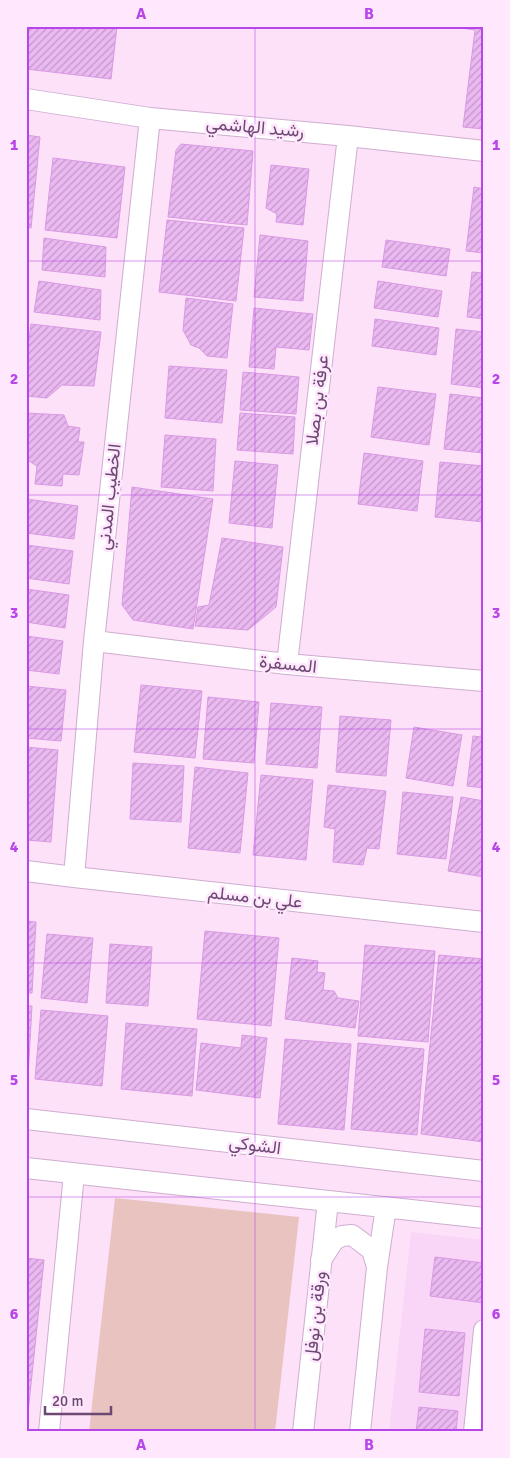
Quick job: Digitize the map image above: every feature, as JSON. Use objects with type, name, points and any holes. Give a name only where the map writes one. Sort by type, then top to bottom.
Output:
[{"type":"street","name":"رشيد الهاشمي","points":[[26,99],[150,118],[348,136],[484,151]]},
{"type":"street","name":"الخطيب المدني","points":[[74,878],[94,641],[150,118]]},
{"type":"street","name":"عرفة بن بصلا","points":[[287,664],[348,136]]},
{"type":"street","name":"المسفرة","points":[[94,641],[287,664],[484,681]]},
{"type":"street","name":"علي بن مسلم","points":[[26,871],[74,878],[484,922]]},
{"type":"street","name":"الشوكي","points":[[26,1119],[484,1171]]},
{"type":"street","points":[[26,1168],[484,1218]]},
{"type":"street","points":[[49,1432],[74,1174]]},
{"type":"street","name":"ورقة بن نوفل","points":[[303,1432],[328,1201]]},
{"type":"street","points":[[360,1432],[377,1267],[386,1207]]},
{"type":"street","points":[[320,1262],[334,1240],[342,1236],[352,1236],[372,1250],[377,1267]]},
{"type":"street","points":[[474,1432],[484,1330]]},
{"type":"shaded area","points":[[115,1198],[299,1217],[275,1432],[89,1432]]},
{"type":"shaded area","points":[[411,1232],[484,1240],[484,1432],[389,1432]]},
{"type":"building","points":[[26,26],[117,26],[111,79],[26,69]]},
{"type":"building","points":[[447,26],[484,26],[484,129],[463,127],[475,30]]},
{"type":"building","points":[[26,135],[40,137],[31,228],[26,227]]},
{"type":"building","points":[[181,144],[253,151],[247,225],[168,217],[176,150]]},
{"type":"building","points":[[53,158],[125,167],[117,238],[45,230]]},
{"type":"building","points":[[271,165],[309,169],[303,225],[276,222],[277,214],[266,208]]},
{"type":"building","points":[[474,187],[484,189],[484,253],[466,251]]},
{"type":"building","points":[[167,220],[244,228],[236,301],[159,292]]},
{"type":"building","points":[[260,235],[308,241],[303,301],[254,297]]},
{"type":"building","points":[[44,238],[106,247],[105,277],[42,270]]},
{"type":"building","points":[[386,240],[450,249],[446,276],[382,267]]},
{"type":"building","points":[[472,272],[484,273],[484,319],[467,317]]},
{"type":"building","points":[[39,281],[101,290],[100,320],[34,312]]},
{"type":"building","points":[[378,281],[442,291],[438,317],[374,308]]},
{"type":"building","points":[[186,298],[233,304],[227,358],[207,356],[199,348],[191,345],[183,330]]},
{"type":"building","points":[[254,308],[313,314],[309,350],[276,347],[274,369],[249,367]]},
{"type":"building","points":[[375,319],[439,328],[436,355],[372,346]]},
{"type":"building","points":[[31,324],[101,332],[94,386],[62,385],[47,398],[26,396],[26,362]]},
{"type":"building","points":[[456,329],[484,332],[484,388],[451,384]]},
{"type":"building","points":[[169,366],[227,370],[222,423],[165,418]]},
{"type":"building","points":[[243,372],[299,377],[296,414],[240,410]]},
{"type":"building","points":[[378,387],[436,394],[429,445],[371,437]]},
{"type":"building","points":[[450,394],[484,398],[484,453],[444,449]]},
{"type":"building","points":[[26,413],[64,415],[68,426],[80,428],[78,442],[84,442],[79,475],[63,474],[62,486],[35,484],[37,466],[26,459]]},
{"type":"building","points":[[240,413],[295,417],[293,454],[237,450]]},
{"type":"building","points":[[165,435],[216,439],[213,491],[161,487]]},
{"type":"building","points":[[364,453],[423,461],[417,511],[358,504]]},
{"type":"building","points":[[235,461],[278,465],[272,528],[229,523]]},
{"type":"building","points":[[440,462],[484,466],[484,522],[435,517]]},
{"type":"building","points":[[132,487],[213,499],[193,629],[133,620],[122,605]]},
{"type":"building","points":[[26,499],[78,506],[74,539],[26,533]]},
{"type":"building","points":[[222,538],[283,547],[276,607],[248,630],[195,626],[198,607],[209,605]]},
{"type":"building","points":[[26,545],[73,551],[69,584],[26,578]]},
{"type":"building","points":[[26,589],[69,595],[65,628],[26,622]]},
{"type":"building","points":[[26,636],[63,641],[59,674],[26,670]]},
{"type":"building","points":[[141,685],[202,691],[195,758],[134,752]]},
{"type":"building","points":[[26,686],[66,690],[61,741],[26,738]]},
{"type":"building","points":[[208,697],[259,702],[254,763],[203,759]]},
{"type":"building","points":[[271,703],[322,707],[317,768],[266,764]]},
{"type":"building","points":[[340,716],[391,720],[386,776],[336,772]]},
{"type":"building","points":[[483,723],[484,788],[467,786],[473,736],[481,737]]},
{"type":"building","points":[[414,727],[462,735],[453,786],[406,778]]},
{"type":"building","points":[[26,747],[58,750],[51,842],[26,840]]},
{"type":"building","points":[[133,763],[184,766],[181,822],[130,819]]},
{"type":"building","points":[[195,767],[248,773],[240,853],[188,848]]},
{"type":"building","points":[[261,775],[313,780],[306,860],[253,855]]},
{"type":"building","points":[[328,785],[386,791],[379,849],[367,848],[363,865],[333,862],[335,829],[324,827]]},
{"type":"building","points":[[403,792],[453,797],[446,859],[397,854]]},
{"type":"building","points":[[461,797],[484,801],[484,877],[448,871]]},
{"type":"building","points":[[26,921],[36,922],[32,993],[26,993]]},
{"type":"building","points":[[205,931],[279,938],[271,1026],[197,1019]]},
{"type":"building","points":[[47,934],[93,938],[87,1003],[41,998]]},
{"type":"building","points":[[110,944],[152,947],[148,1006],[106,1003]]},
{"type":"building","points":[[365,945],[435,951],[428,1042],[358,1036]]},
{"type":"building","points":[[439,955],[484,959],[484,1142],[421,1134]]},
{"type":"building","points":[[292,958],[318,961],[317,972],[325,973],[323,990],[334,991],[338,998],[359,1001],[355,1028],[285,1019]]},
{"type":"building","points":[[26,1006],[32,1006],[28,1077],[26,1077]]},
{"type":"building","points":[[41,1010],[108,1016],[102,1086],[35,1079]]},
{"type":"building","points":[[126,1023],[197,1029],[192,1096],[121,1089]]},
{"type":"building","points":[[242,1035],[267,1038],[260,1098],[196,1090],[201,1043],[241,1048]]},
{"type":"building","points":[[285,1039],[351,1044],[344,1130],[278,1124]]},
{"type":"building","points":[[358,1043],[424,1049],[417,1135],[351,1129]]},
{"type":"building","points":[[435,1257],[484,1263],[484,1303],[430,1296]]},
{"type":"building","points":[[26,1258],[44,1260],[26,1432]]},
{"type":"building","points":[[425,1329],[465,1333],[459,1396],[419,1392]]},
{"type":"building","points":[[419,1407],[458,1411],[456,1432],[416,1432]]}]
